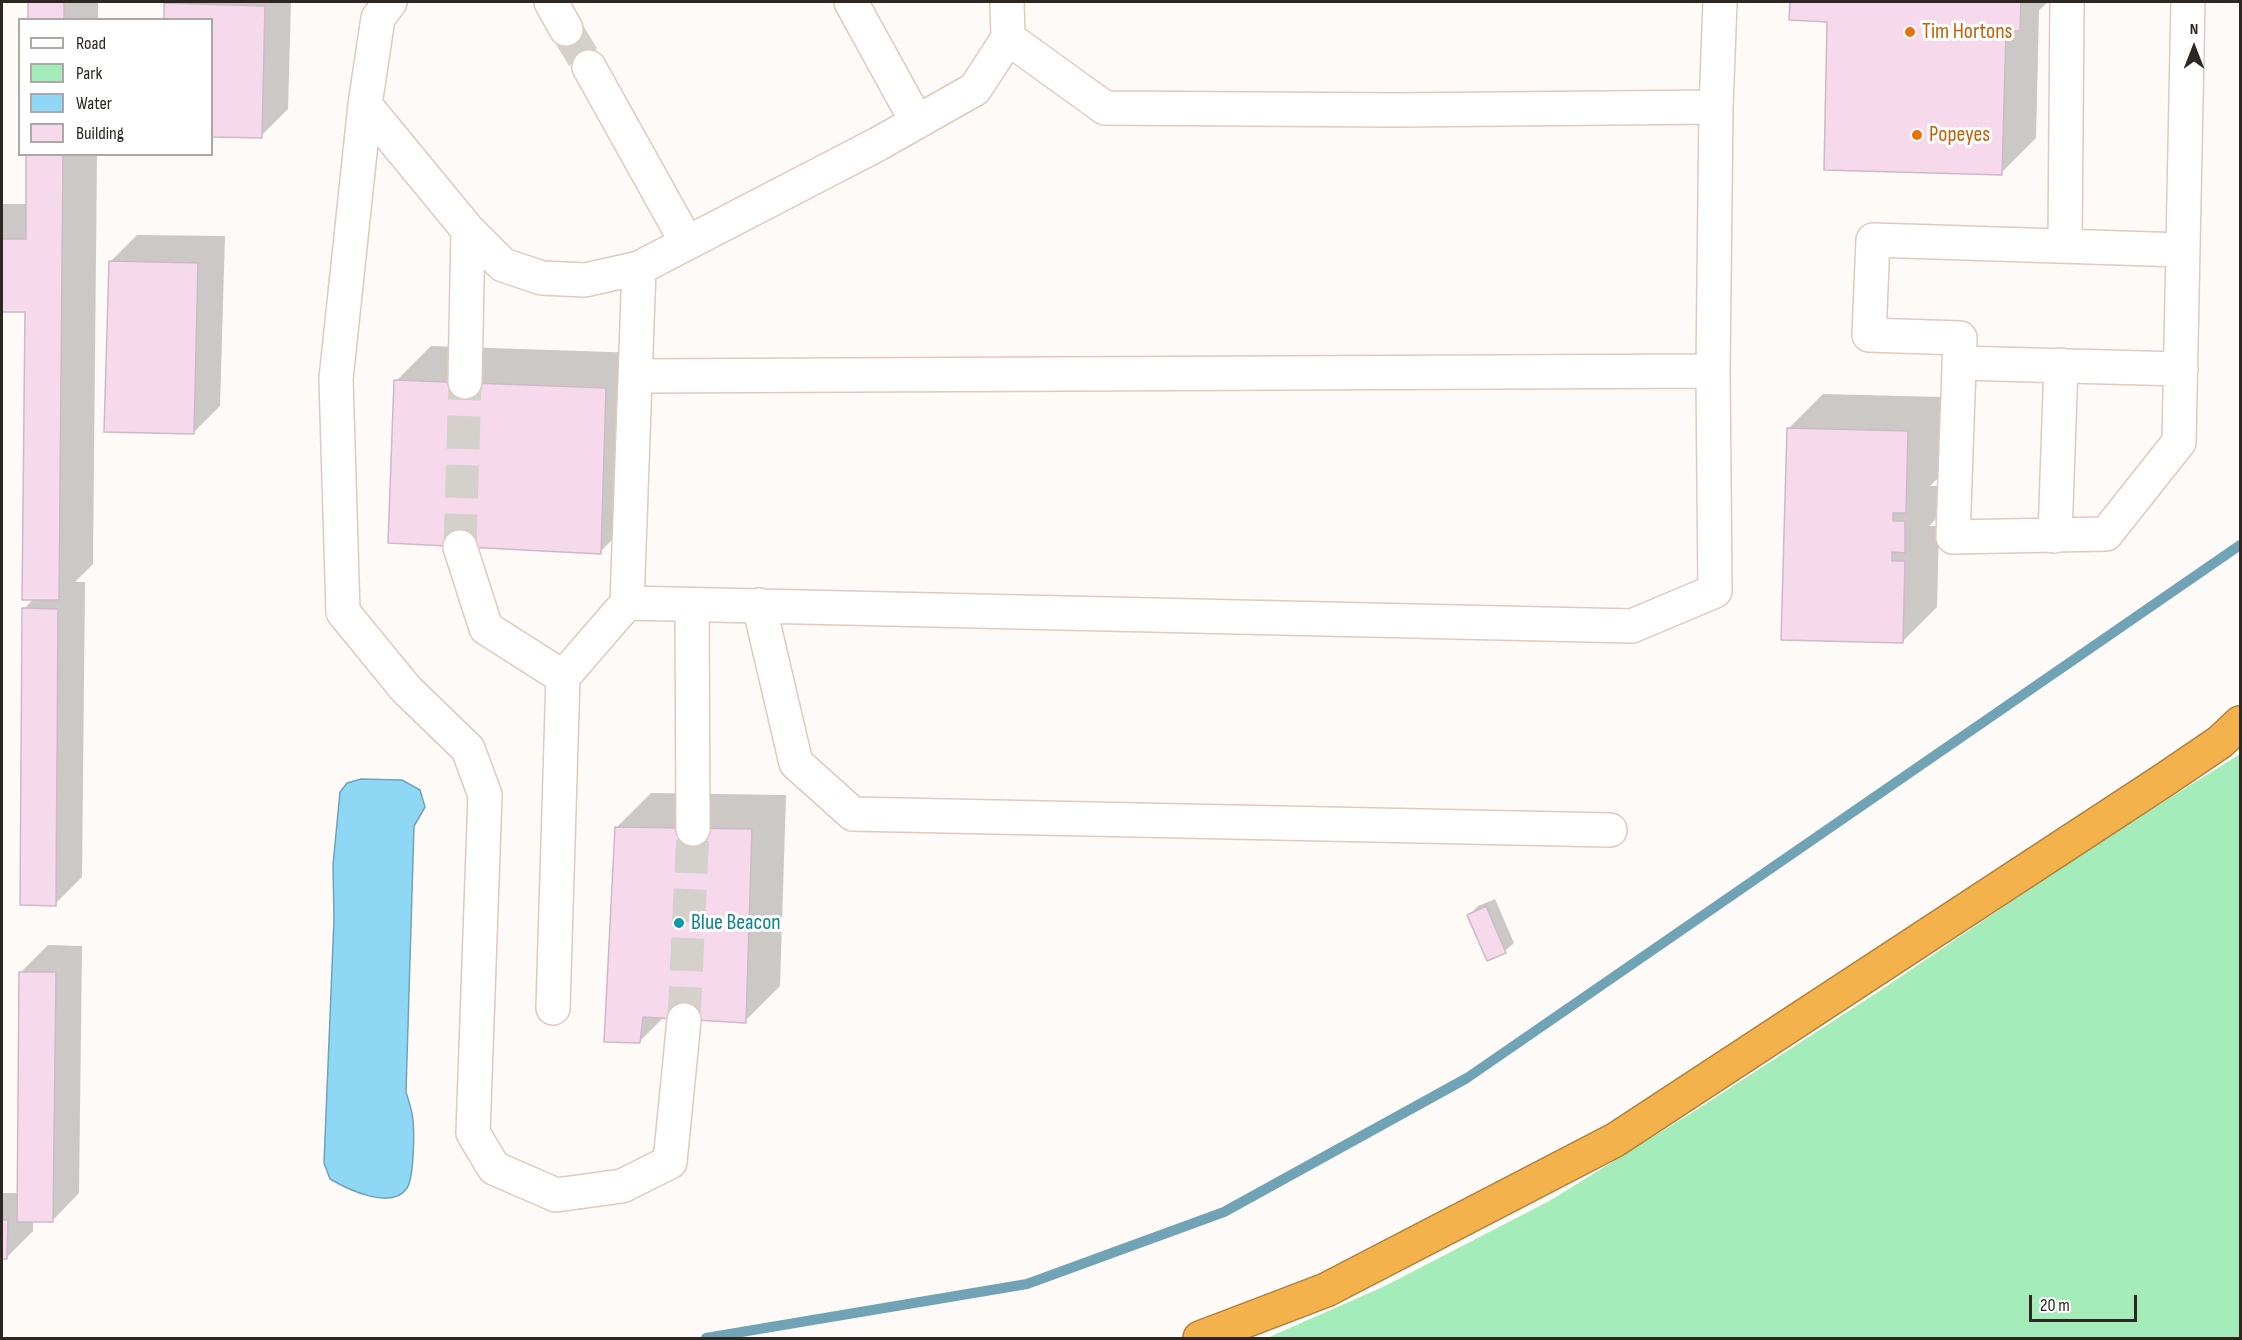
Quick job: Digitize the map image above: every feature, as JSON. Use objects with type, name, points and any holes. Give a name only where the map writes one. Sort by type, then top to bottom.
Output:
[{"type":"highway","points":[[1200,1338],[1326,1290],[1615,1140],[2164,780],[2220,742],[2241,723]]},
{"type":"lane","points":[[390,2],[378,18],[365,105],[336,379],[343,612],[406,689],[468,748],[484,795],[473,1133],[494,1168],[555,1195],[622,1186],[670,1162],[684,1020]]},
{"type":"lane","points":[[851,2],[917,122]]},
{"type":"lane","points":[[365,105],[468,230],[503,265],[542,278],[585,279],[639,268],[917,122],[975,89],[1008,38],[1007,2]]},
{"type":"lane","points":[[627,603],[1632,627],[1714,591],[1713,371],[1716,107],[1720,2]]},
{"type":"lane","points":[[2065,245],[2067,2]]},
{"type":"lane","points":[[2183,250],[1873,240],[1869,334],[1960,338],[1953,537],[2106,534],[2179,442],[2181,369],[2188,2]]},
{"type":"lane","points":[[1008,38],[1105,108],[1397,110],[1716,107]]},
{"type":"lane","points":[[589,67],[687,243]]},
{"type":"lane","points":[[465,382],[468,230]]},
{"type":"lane","points":[[554,1008],[563,677],[627,603],[639,268]]},
{"type":"lane","points":[[1959,363],[2181,369]]},
{"type":"lane","points":[[2055,536],[2061,365]]},
{"type":"lane","points":[[635,376],[1713,371]]},
{"type":"lane","points":[[460,547],[486,628],[563,677]]},
{"type":"lane","points":[[692,605],[693,829]]},
{"type":"lane","points":[[759,605],[796,763],[854,814],[1610,830]]},
{"type":"green space","points":[[2240,754],[2240,1338],[1267,1338],[1385,1286],[1551,1200],[1693,1112],[1881,990],[2095,845]]},
{"type":"water","points":[[361,779],[402,780],[420,790],[425,807],[414,826],[406,1092],[413,1121],[414,1141],[407,1188],[400,1195],[391,1198],[369,1196],[330,1179],[324,1163],[334,919],[333,865],[340,792],[347,783]]},
{"type":"building","points":[[28,2],[64,2],[64,18],[28,18]]},
{"type":"building","points":[[1790,2],[2021,2],[2020,31],[2006,31],[2002,175],[1824,170],[1827,22],[1789,20]]},
{"type":"building","points":[[164,3],[265,6],[262,138],[213,137],[213,18],[164,18]]},
{"type":"building","points":[[26,156],[63,156],[59,600],[22,600],[25,312],[2,312],[2,239],[26,239]]},
{"type":"building","points":[[109,261],[198,263],[194,434],[104,432]]},
{"type":"building","points":[[394,380],[606,388],[601,554],[388,543]]},
{"type":"building","points":[[1787,428],[1908,431],[1906,513],[1893,513],[1893,521],[1905,521],[1905,553],[1892,552],[1892,561],[1905,561],[1903,643],[1781,640]]},
{"type":"building","points":[[22,608],[58,609],[56,906],[20,905]]},
{"type":"building","name":"Blue Beacon","points":[[615,827],[752,829],[746,1023],[643,1017],[640,1043],[604,1042]]},
{"type":"building","points":[[1486,906],[1506,953],[1487,961],[1467,915]]},
{"type":"building","points":[[19,972],[56,972],[53,1222],[17,1222]]},
{"type":"building","points":[[2,1220],[8,1220],[7,1259],[2,1259]]},
{"type":"waterway","points":[[706,1338],[1027,1284],[1224,1212],[1467,1078],[2240,545]]},
{"type":"tunnel","points":[[566,29],[589,67]]},
{"type":"tunnel","points":[[460,547],[465,382]]},
{"type":"tunnel","points":[[684,1020],[693,829]]},
{"type":"place","name":"Tim Hortons","points":[[1910,32]]},
{"type":"place","name":"Popeyes","points":[[1917,135]]},
{"type":"place","name":"Blue Beacon","points":[[679,923]]}]
